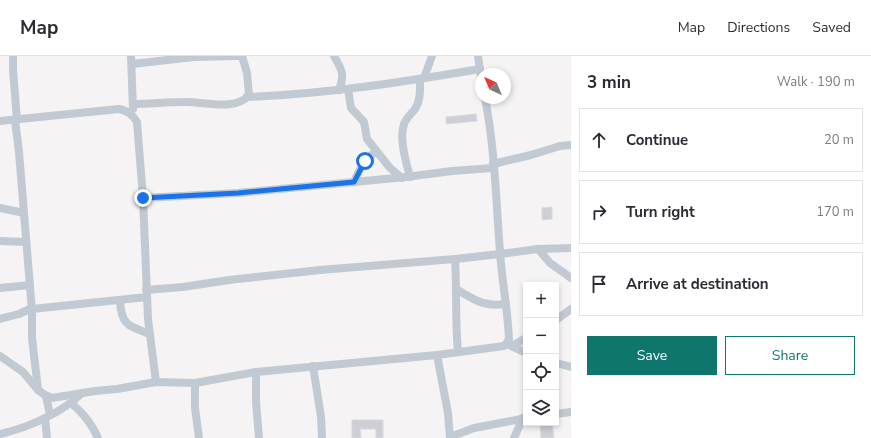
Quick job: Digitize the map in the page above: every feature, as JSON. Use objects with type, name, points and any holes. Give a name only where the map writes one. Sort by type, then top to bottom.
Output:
[{"type":"street","points":[[13,56],[16,120],[20,152],[32,309],[32,338],[38,390]]},
{"type":"street","points":[[133,115],[132,60],[237,56]]},
{"type":"street","points":[[133,104],[184,102],[221,105],[245,100],[250,94],[242,56]]},
{"type":"street","points":[[334,56],[343,72],[343,81],[339,90]]},
{"type":"street","points":[[406,177],[403,138],[404,125],[419,101],[422,79],[432,56]]},
{"type":"street","points":[[478,56],[479,68]]},
{"type":"street","points":[[247,97],[305,94],[475,74]]},
{"type":"street","points":[[348,89],[351,108],[364,122],[367,139],[390,168],[406,177]]},
{"type":"street","points":[[486,104],[497,200],[500,254],[510,345]]},
{"type":"street","points":[[0,121],[119,108],[128,111],[133,115],[137,122],[143,198],[146,294],[156,382]]},
{"type":"street","points":[[143,198],[238,193],[406,177],[493,166],[560,146],[571,145]]},
{"type":"street","points":[[354,182],[365,161],[376,151]]},
{"type":"street","points":[[0,208],[24,213]]},
{"type":"street","points":[[0,241],[26,242]]},
{"type":"street","points":[[0,319],[32,309],[120,300],[146,294],[320,270],[455,259],[538,249],[571,248]]},
{"type":"street","points":[[538,249],[550,263],[571,278]]},
{"type":"street","points":[[455,259],[456,336],[458,352]]},
{"type":"street","points":[[0,288],[30,285]]},
{"type":"street","points":[[456,289],[485,304],[506,304]]},
{"type":"street","points":[[120,300],[122,318],[125,322],[138,330],[150,334]]},
{"type":"street","points":[[559,318],[571,309]]},
{"type":"street","points":[[0,356],[23,372],[38,390],[46,396],[52,398],[156,382],[195,383],[256,372],[438,355],[510,345],[523,339]]},
{"type":"street","points":[[510,345],[523,352]]},
{"type":"street","points":[[438,355],[448,413],[450,438],[474,428],[523,418]]},
{"type":"street","points":[[568,366],[571,359]]},
{"type":"street","points":[[313,366],[319,404],[322,438]]},
{"type":"street","points":[[256,372],[256,402],[259,438]]},
{"type":"street","points":[[195,383],[195,408],[199,438]]},
{"type":"street","points":[[0,434],[29,426],[71,403],[82,394]]},
{"type":"street","points":[[46,396],[47,438]]},
{"type":"street","points":[[71,403],[82,412],[89,421],[98,438]]},
{"type":"street","points":[[559,414],[571,412]]},
{"type":"street","points":[[514,438],[523,420]]},
{"type":"building","points":[[476,114],[477,121],[446,124],[446,117]]},
{"type":"building","points":[[552,207],[552,219],[542,220],[542,208]]},
{"type":"building","points":[[352,420],[383,420],[383,438],[376,438],[376,429],[360,429],[361,438],[352,438]]},
{"type":"building","points":[[540,426],[552,426],[554,438],[541,438]]},
{"type":"route","points":[[143,198],[238,193],[354,182],[360,167],[365,161]]}]
